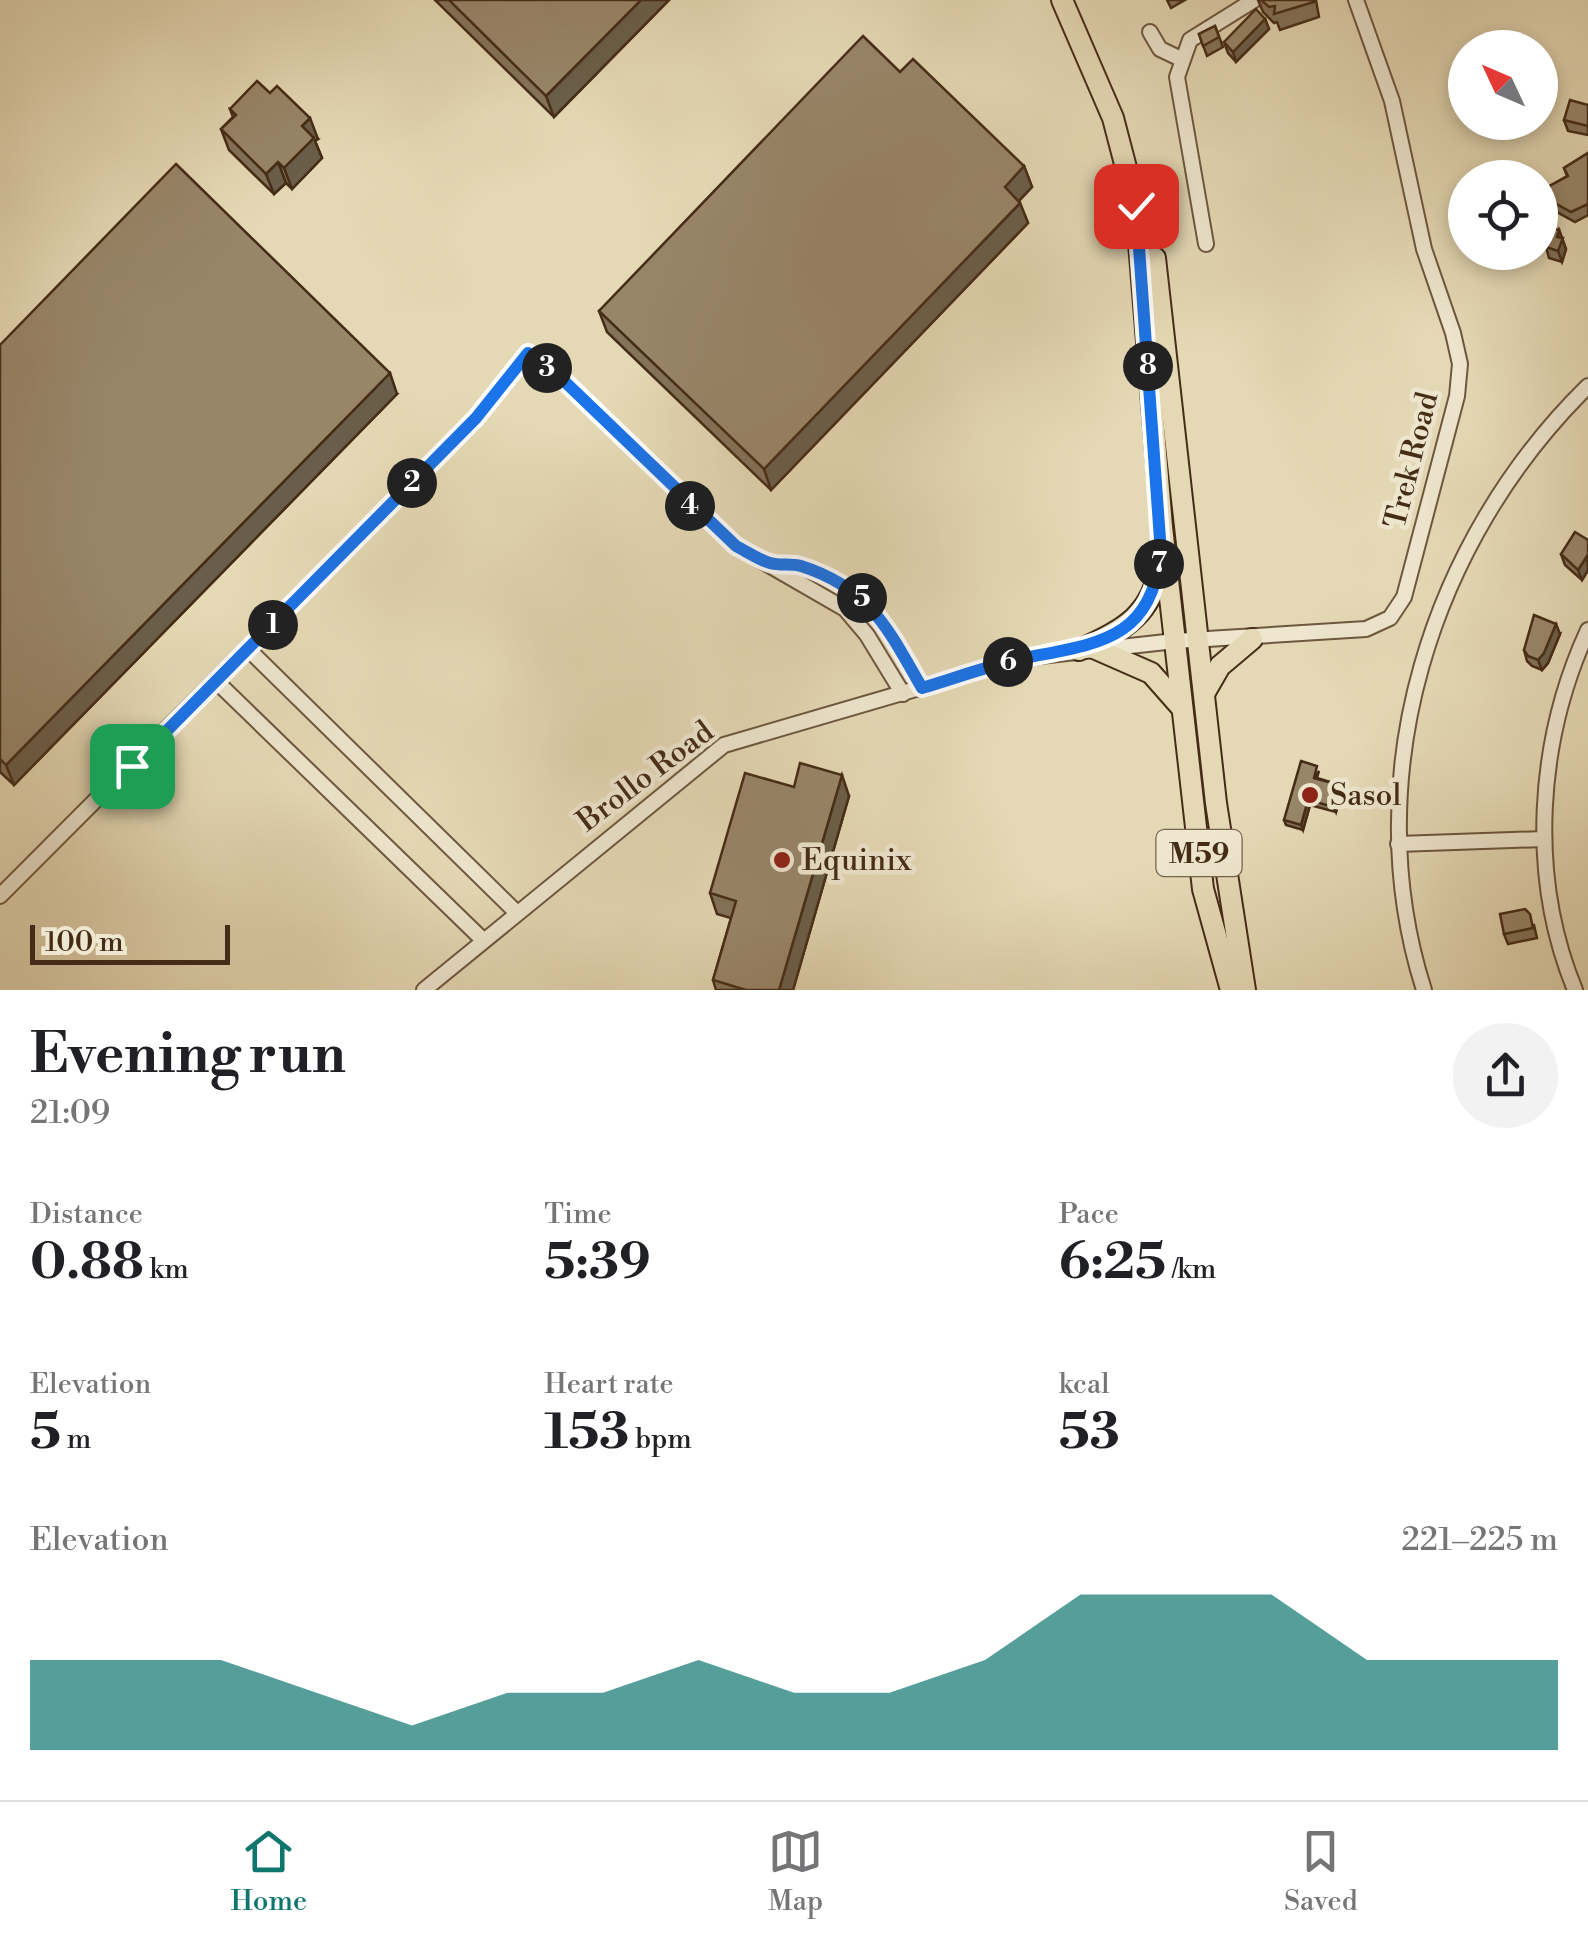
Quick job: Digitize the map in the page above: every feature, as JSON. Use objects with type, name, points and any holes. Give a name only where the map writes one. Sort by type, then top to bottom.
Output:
[{"type":"main road","name":"M59","points":[[1062,0],[1113,118],[1136,206],[1162,527],[1205,904],[1230,990]]},
{"type":"main road","name":"M59","points":[[1074,0],[1113,85],[1145,196],[1230,908],[1246,990]]},
{"type":"main road","points":[[1087,649],[1134,622],[1149,604],[1158,576],[1162,527]]},
{"type":"main road","points":[[1204,692],[1220,666],[1252,639]]},
{"type":"main road","points":[[1087,649],[1151,672],[1185,713]]},
{"type":"street","points":[[1206,244],[1177,77],[1190,40],[1254,0]]},
{"type":"street","name":"Trek Road","points":[[1175,641],[1366,630],[1390,618],[1404,597],[1457,396],[1460,364],[1415,214],[1392,100],[1356,0]]},
{"type":"street","points":[[1150,32],[1160,48],[1181,59]]},
{"type":"street","points":[[0,896],[476,418],[528,353],[562,379],[715,529],[736,546],[770,563],[788,580],[834,602],[858,621],[903,694]]},
{"type":"street","points":[[1424,990],[1408,924],[1398,844],[1410,718],[1445,599],[1474,534],[1536,441],[1588,386]]},
{"type":"street","points":[[770,563],[797,565],[856,593],[880,616],[922,688]]},
{"type":"street","points":[[1575,990],[1562,950],[1544,840],[1553,739],[1567,683],[1588,630]]},
{"type":"street","name":"Brollo Road","points":[[424,990],[718,747],[1022,658],[1175,641]]},
{"type":"street","points":[[249,650],[517,912]]},
{"type":"street","points":[[217,682],[483,940]]},
{"type":"street","points":[[1398,844],[1544,840]]},
{"type":"building","points":[[449,0],[641,0],[546,96]]},
{"type":"building","points":[[1261,0],[1314,2],[1274,14],[1275,6],[1269,7]]},
{"type":"building","points":[[1256,9],[1265,19],[1233,52],[1224,42]]},
{"type":"building","points":[[1215,26],[1219,37],[1203,46],[1199,34]]},
{"type":"building","points":[[863,36],[900,72],[913,59],[1024,166],[1005,187],[1020,203],[764,469],[599,311]]},
{"type":"building","points":[[257,81],[270,93],[277,86],[310,118],[302,126],[314,138],[284,168],[278,162],[266,174],[221,129],[236,115],[230,109]]},
{"type":"building","points":[[1570,100],[1588,105],[1588,126],[1564,120]]},
{"type":"building","points":[[1588,153],[1588,204],[1571,212],[1558,205],[1558,181],[1568,176],[1564,168]]},
{"type":"building","points":[[176,164],[390,373],[6,765],[0,759],[0,345]]},
{"type":"building","points":[[1575,532],[1588,540],[1588,557],[1578,570],[1561,554]]},
{"type":"building","points":[[1534,615],[1556,624],[1538,660],[1524,650]]},
{"type":"building","points":[[1301,761],[1317,766],[1314,778],[1340,785],[1334,807],[1308,800],[1301,825],[1284,820]]},
{"type":"building","name":"Equinix","points":[[800,763],[842,775],[779,990],[746,990],[713,980],[736,901],[710,893],[745,773],[794,787]]},
{"type":"building","points":[[1525,909],[1533,928],[1504,934],[1500,914]]},
{"type":"place","name":"Sasol","points":[[1310,795]]},
{"type":"place","name":"Equinix","points":[[782,860]]},
{"type":"route","points":[[132,766],[490,404],[528,353],[562,379],[698,514],[736,546],[770,563],[797,565],[838,581],[872,606],[922,688],[1022,658],[1079,650],[1105,639],[1144,612],[1153,596],[1161,553],[1136,206]]}]
